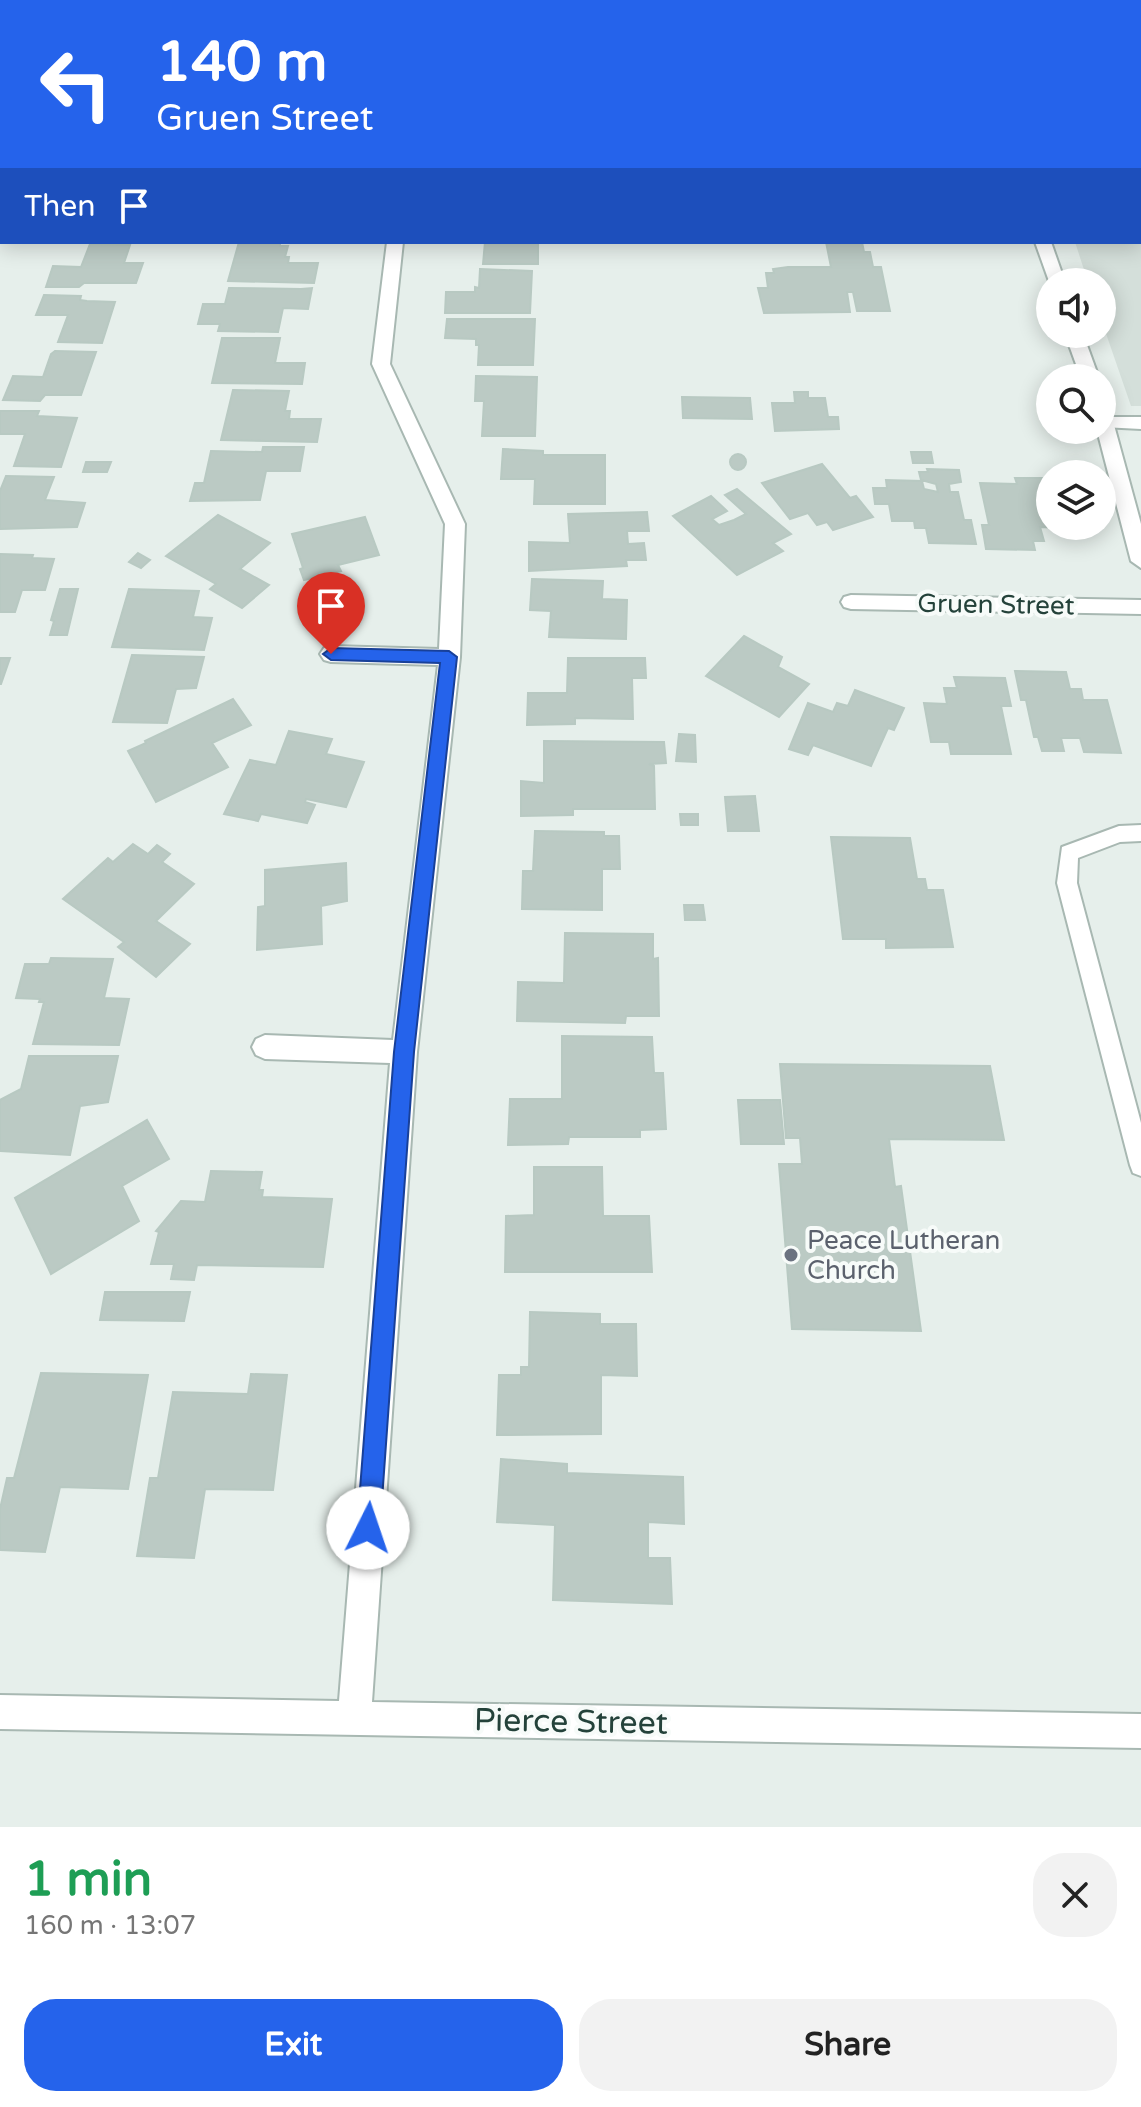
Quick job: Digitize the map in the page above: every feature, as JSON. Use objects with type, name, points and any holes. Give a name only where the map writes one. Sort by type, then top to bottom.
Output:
[{"type":"street","points":[[354,1718],[404,1052],[449,657],[455,524],[381,364],[395,244]]},
{"type":"street","points":[[1044,244],[1052,268]]},
{"type":"street","points":[[1116,420],[1141,423]]},
{"type":"street","points":[[1111,444],[1141,561]]},
{"type":"street","name":"Gruen Street","points":[[851,602],[1141,607]]},
{"type":"street","points":[[331,654],[449,657]]},
{"type":"street","points":[[265,1047],[404,1052]]},
{"type":"street","name":"Pierce Street","points":[[0,1712],[1141,1731]]},
{"type":"lane","points":[[1141,833],[1119,834],[1069,853],[1067,883],[1141,1165]]},
{"type":"shaded area","points":[[1076,244],[1141,244],[1141,406],[1131,406],[1111,348],[1116,348],[1116,268],[1083,268]]},
{"type":"building","points":[[90,244],[130,245],[124,263],[143,263],[136,283],[46,287],[53,266],[81,267]]},
{"type":"building","points":[[238,244],[280,244],[288,246],[285,257],[289,257],[288,263],[318,263],[314,283],[228,281]]},
{"type":"building","points":[[485,244],[538,244],[538,264],[483,264]]},
{"type":"building","points":[[826,244],[862,244],[864,252],[870,252],[873,267],[881,267],[890,311],[857,311],[853,292],[847,292],[850,312],[764,313],[758,288],[768,288],[766,273],[788,267],[831,267]]},
{"type":"building","points":[[480,269],[532,271],[530,313],[445,313],[446,292],[475,292],[475,287],[479,288]]},
{"type":"building","points":[[229,288],[312,288],[308,309],[283,308],[278,332],[218,331],[220,324],[198,324],[203,304],[225,304]]},
{"type":"building","points":[[44,295],[81,296],[80,300],[115,302],[102,343],[58,342],[68,315],[36,315]]},
{"type":"building","points":[[447,319],[535,319],[533,365],[478,365],[479,345],[476,345],[476,339],[445,338]]},
{"type":"building","points":[[222,338],[280,338],[275,363],[305,363],[302,384],[212,383]]},
{"type":"building","points":[[55,351],[96,352],[81,395],[45,395],[40,401],[3,400],[13,376],[43,377]]},
{"type":"building","points":[[476,376],[537,377],[535,436],[482,436],[484,401],[475,401]]},
{"type":"building","points":[[233,390],[289,391],[285,411],[290,411],[289,419],[321,419],[317,442],[221,440]]},
{"type":"building","points":[[794,392],[808,392],[808,398],[825,398],[828,417],[838,417],[839,429],[775,431],[772,403],[795,403]]},
{"type":"building","points":[[682,397],[750,398],[752,419],[683,418]]},
{"type":"building","points":[[0,411],[39,411],[37,416],[77,418],[61,467],[14,466],[25,434],[0,434]]},
{"type":"building","points":[[263,447],[304,447],[300,471],[266,471],[260,500],[190,501],[195,483],[204,483],[211,451],[262,452]]},
{"type":"building","points":[[503,449],[543,451],[543,455],[605,455],[605,504],[534,504],[535,479],[501,479]]},
{"type":"building","points":[[911,452],[931,452],[933,463],[913,463]]},
{"type":"building","points":[[735,454],[741,454],[746,462],[744,468],[735,470],[730,465],[730,459]]},
{"type":"building","points":[[86,462],[111,462],[107,472],[83,472]]},
{"type":"building","points":[[822,464],[850,498],[856,496],[873,517],[833,530],[827,522],[817,525],[808,513],[790,519],[762,483]]},
{"type":"building","points":[[927,469],[959,470],[961,482],[949,484],[950,492],[958,492],[964,520],[971,520],[976,544],[929,543],[926,528],[915,528],[914,521],[892,521],[889,504],[875,504],[873,488],[887,488],[886,480],[922,481],[924,489],[938,492],[936,484],[921,480],[919,472],[928,472]]},
{"type":"building","points":[[6,476],[54,477],[45,500],[85,503],[77,527],[0,529],[0,491]]},
{"type":"building","points":[[1015,478],[1036,478],[1036,540],[1044,541],[1033,541],[1035,550],[986,549],[982,525],[989,525],[980,483],[1017,484]]},
{"type":"building","points":[[737,489],[791,534],[773,543],[783,551],[737,575],[673,516],[711,496],[727,511],[712,519],[719,525],[734,520],[746,514],[725,495]]},
{"type":"building","points":[[647,512],[649,531],[627,531],[628,544],[644,543],[646,560],[626,560],[627,566],[529,571],[529,542],[570,543],[568,514]]},
{"type":"building","points":[[218,515],[270,543],[240,569],[269,585],[242,608],[210,589],[216,584],[166,556]]},
{"type":"building","points":[[365,517],[379,555],[338,565],[341,571],[304,580],[292,534]]},
{"type":"building","points":[[138,553],[150,560],[141,568],[129,562]]},
{"type":"building","points":[[0,554],[54,559],[45,590],[22,590],[15,612],[0,612]]},
{"type":"building","points":[[532,579],[603,581],[602,599],[627,600],[626,639],[549,637],[551,611],[530,610]]},
{"type":"building","points":[[60,589],[78,589],[67,635],[50,635],[54,621],[51,620]]},
{"type":"building","points":[[129,589],[199,591],[193,617],[212,618],[204,650],[112,647]]},
{"type":"building","points":[[744,636],[782,657],[778,667],[809,684],[779,717],[706,676]]},
{"type":"building","points":[[132,655],[204,657],[196,688],[176,689],[167,723],[113,722]]},
{"type":"building","points":[[0,658],[10,658],[1,684],[0,684]]},
{"type":"building","points":[[568,658],[645,658],[646,678],[632,678],[633,719],[575,718],[575,724],[527,725],[528,693],[567,693]]},
{"type":"building","points":[[1015,671],[1066,672],[1070,689],[1081,689],[1083,700],[1107,700],[1121,753],[1084,752],[1080,738],[1061,738],[1064,751],[1042,751],[1038,737],[1034,737],[1026,700],[1021,700]]},
{"type":"building","points":[[954,677],[1005,678],[1011,706],[1001,706],[1011,754],[951,754],[949,742],[931,742],[924,703],[947,704],[944,688],[957,688]]},
{"type":"building","points":[[855,690],[904,708],[894,730],[888,728],[871,766],[813,745],[808,755],[789,749],[808,703],[833,712],[837,703],[848,706]]},
{"type":"building","points":[[233,699],[251,725],[212,743],[228,767],[156,802],[128,751]]},
{"type":"building","points":[[289,731],[332,739],[326,754],[364,762],[346,807],[306,799],[305,802],[315,805],[307,823],[261,814],[258,821],[224,814],[250,760],[276,765]]},
{"type":"building","points":[[679,734],[695,735],[696,762],[676,761]]},
{"type":"building","points":[[544,741],[664,742],[666,763],[649,764],[654,766],[655,809],[573,809],[573,815],[521,816],[521,781],[544,783]]},
{"type":"building","points":[[755,796],[759,831],[728,831],[725,797]]},
{"type":"building","points":[[680,814],[698,814],[698,825],[681,825]]},
{"type":"building","points":[[535,831],[604,832],[604,836],[619,836],[620,869],[602,869],[602,910],[522,909],[523,871],[533,871]]},
{"type":"building","points":[[831,837],[910,838],[917,879],[925,879],[927,890],[943,890],[953,947],[886,948],[886,939],[843,939]]},
{"type":"building","points":[[133,844],[148,854],[157,845],[170,854],[162,862],[194,884],[156,921],[190,944],[156,977],[118,947],[124,942],[63,899],[108,858],[113,862]]},
{"type":"building","points":[[346,863],[347,901],[321,906],[322,944],[257,950],[258,907],[265,906],[265,870]]},
{"type":"building","points":[[684,905],[703,905],[705,920],[685,920]]},
{"type":"building","points":[[565,933],[653,934],[653,959],[658,958],[659,1016],[626,1016],[625,1023],[517,1021],[518,982],[564,983]]},
{"type":"building","points":[[51,958],[113,959],[104,998],[129,999],[119,1045],[33,1044],[44,1002],[39,1002],[40,999],[16,998],[25,964],[49,964]]},
{"type":"building","points":[[562,1036],[652,1037],[654,1073],[663,1073],[666,1129],[640,1130],[640,1137],[569,1137],[568,1144],[508,1145],[510,1099],[562,1099]]},
{"type":"building","points":[[29,1056],[118,1056],[108,1102],[80,1106],[70,1155],[0,1151],[0,1100],[21,1089]]},
{"type":"building","points":[[780,1064],[990,1066],[1004,1140],[889,1139],[895,1187],[901,1186],[921,1331],[792,1329],[779,1164],[802,1164],[800,1138],[786,1138]]},
{"type":"building","points":[[738,1100],[780,1100],[784,1144],[741,1144]]},
{"type":"building","points":[[147,1120],[169,1159],[122,1186],[139,1221],[51,1274],[15,1198]]},
{"type":"building","points":[[534,1167],[602,1167],[603,1216],[649,1216],[652,1272],[505,1272],[506,1216],[534,1215]]},
{"type":"building","points":[[211,1171],[262,1172],[259,1190],[263,1190],[262,1197],[332,1199],[323,1267],[197,1265],[194,1280],[171,1279],[174,1264],[151,1264],[159,1232],[156,1231],[181,1201],[205,1202]]},
{"type":"building","points":[[105,1292],[190,1292],[184,1321],[100,1320]]},
{"type":"building","points":[[530,1312],[600,1314],[600,1324],[636,1324],[637,1376],[601,1375],[601,1434],[497,1435],[499,1375],[521,1375],[521,1367],[529,1367]]},
{"type":"building","points":[[41,1373],[148,1375],[128,1489],[60,1487],[45,1552],[0,1550],[0,1509],[7,1478],[14,1478]]},
{"type":"building","points":[[251,1374],[287,1375],[273,1490],[205,1489],[194,1558],[137,1556],[150,1478],[158,1478],[173,1392],[248,1394]]},
{"type":"building","points":[[501,1459],[567,1464],[567,1473],[683,1477],[684,1524],[648,1522],[648,1558],[670,1558],[672,1604],[553,1600],[555,1525],[497,1522]]},
{"type":"place","name":"Peace Lutheran Church","points":[[791,1255]]},
{"type":"route","points":[[331,654],[449,657],[404,1052],[368,1528]]}]
